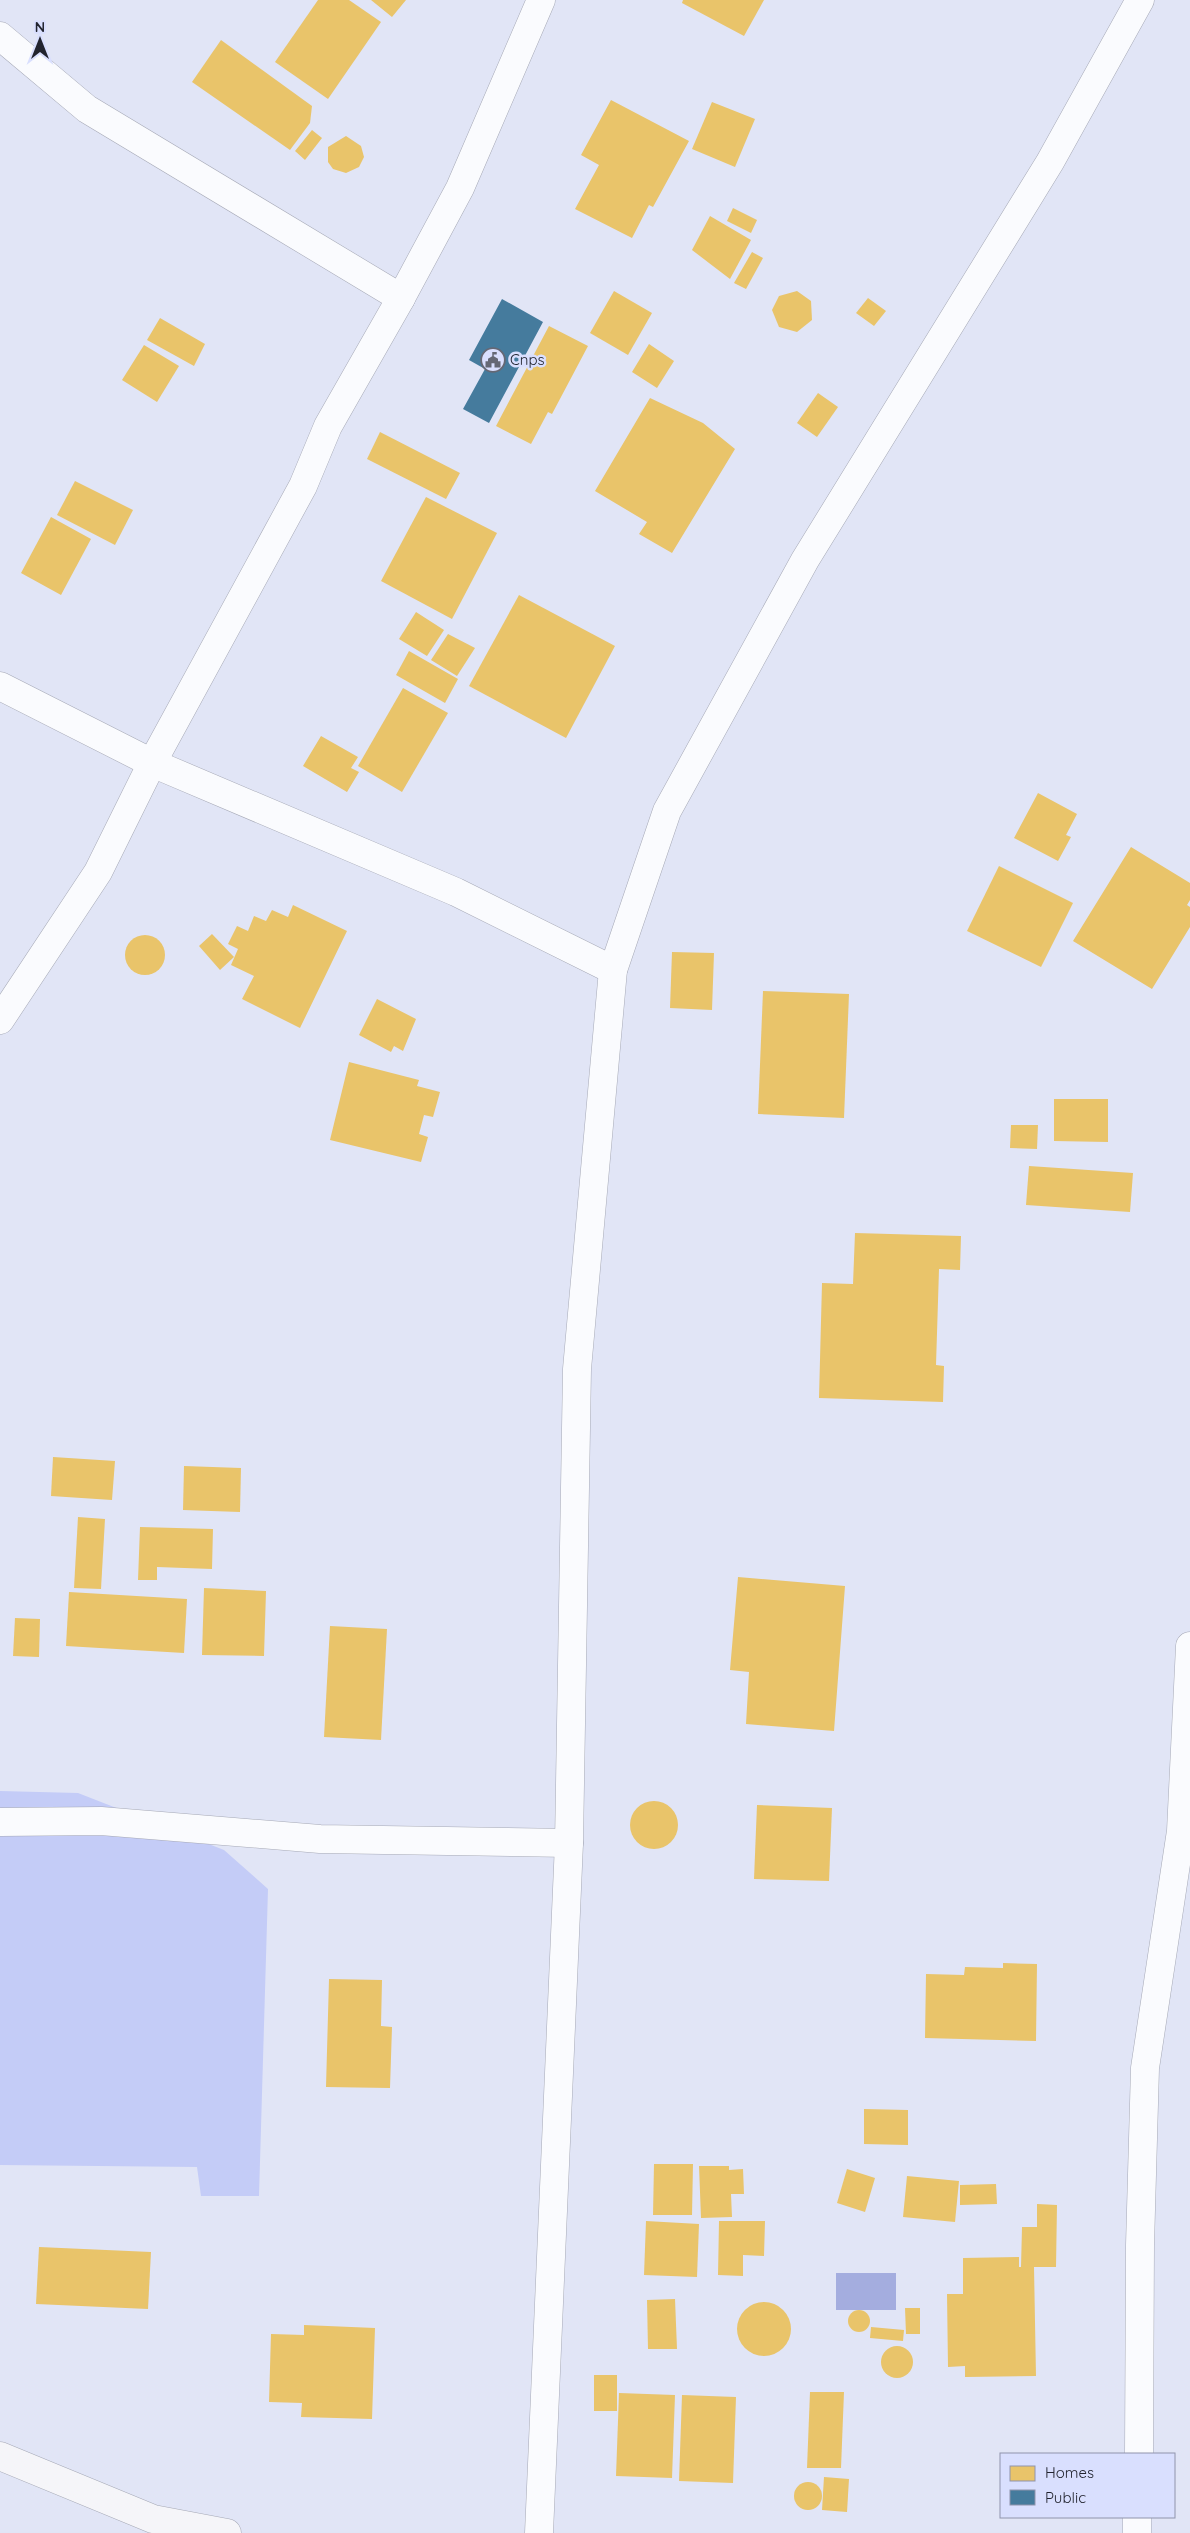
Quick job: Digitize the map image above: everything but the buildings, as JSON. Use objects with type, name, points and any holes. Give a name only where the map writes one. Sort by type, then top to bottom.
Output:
[{"type":"street","points":[[0,1020],[98,872],[152,763],[303,486],[328,426],[401,298],[460,188],[541,0]]},
{"type":"street","points":[[539,2533],[569,1843],[577,1369],[613,970],[667,810],[805,560],[1050,162],[1140,0]]},
{"type":"street","points":[[0,36],[87,109],[401,298]]},
{"type":"street","points":[[0,686],[152,763],[456,892],[613,970]]},
{"type":"street","points":[[1139,2453],[1140,2245],[1145,2068],[1180,1831],[1190,1646]]},
{"type":"street","points":[[0,1822],[101,1821],[320,1839],[569,1843]]},
{"type":"street","points":[[0,2456],[153,2519],[227,2533]]},
{"type":"street","points":[[1136,2533],[1137,2518]]},
{"type":"shaded area","points":[[0,1791],[78,1793],[224,1850],[268,1889],[259,2196],[201,2196],[197,2167],[0,2165]]},
{"type":"shaded area","points":[[836,2273],[896,2273],[896,2310],[836,2310]]},
{"type":"place","name":"Cnps","points":[[493,360]]}]
